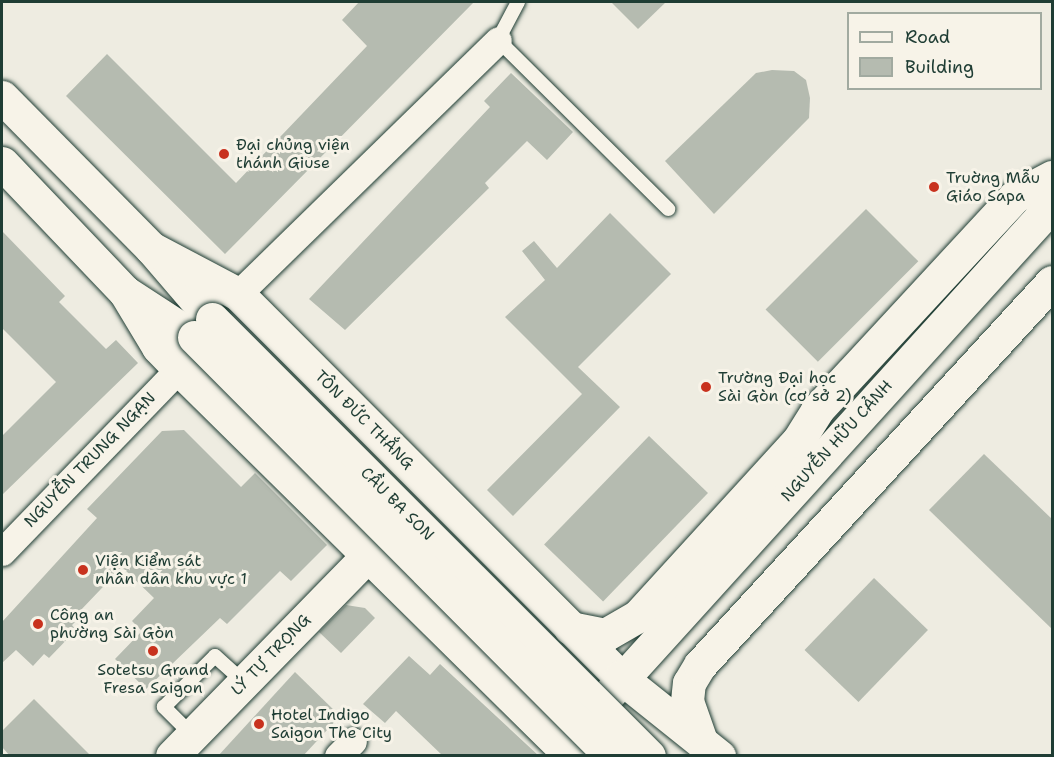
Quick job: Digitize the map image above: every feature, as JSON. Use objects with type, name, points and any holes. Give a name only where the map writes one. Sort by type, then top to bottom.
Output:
[{"type":"main road","name":"TÔN ĐỨC THẮNG","points":[[2,97],[151,248],[238,294],[570,628],[621,677],[710,748]]},
{"type":"main road","points":[[4,171],[125,292],[158,347],[179,369],[369,554],[571,756]]},
{"type":"main road","points":[[570,628],[605,635],[638,616],[798,441],[817,410],[1014,197],[1053,177]]},
{"type":"main road","name":"NGUYỄN HỮU CẢNH","points":[[600,756],[597,729],[601,713],[621,677],[1053,205]]},
{"type":"main road","name":"CẦU BA SON","points":[[151,248],[203,328],[611,756]]},
{"type":"main road","points":[[710,748],[687,701],[689,682],[700,665],[1053,282]]},
{"type":"main road","name":"CẦU BA SON","points":[[125,292],[203,328],[648,756]]},
{"type":"main road","points":[[798,441],[870,404]]},
{"type":"main road","name":"LÝ TỰ TRỌNG","points":[[182,746],[369,554]]},
{"type":"street","points":[[238,294],[498,40]]},
{"type":"street","name":"NGUYỄN TRUNG NGẠN","points":[[2,552],[179,369]]},
{"type":"lane","points":[[518,2],[498,40],[668,209]]},
{"type":"building","points":[[359,2],[474,2],[225,254],[66,96],[107,54],[236,183],[367,46],[342,20]]},
{"type":"building","points":[[611,2],[666,2],[638,29]]},
{"type":"building","points":[[772,70],[794,71],[806,80],[810,98],[809,118],[714,214],[665,161],[756,73]]},
{"type":"building","points":[[511,73],[573,132],[547,160],[527,141],[485,183],[489,188],[345,330],[309,299],[490,107],[484,101]]},
{"type":"building","points":[[866,209],[918,261],[818,362],[766,309]]},
{"type":"building","points":[[610,213],[671,274],[578,367],[620,407],[513,516],[487,490],[582,394],[505,317],[545,280],[522,251],[534,241],[557,268]]},
{"type":"building","points":[[2,231],[65,296],[59,302],[106,349],[116,340],[138,363],[2,495],[2,436],[56,382],[2,328]]},
{"type":"building","points":[[184,430],[241,487],[255,473],[327,545],[291,581],[280,571],[227,624],[220,618],[146,689],[115,659],[142,631],[132,621],[154,598],[122,567],[79,612],[82,615],[72,625],[76,630],[49,658],[44,654],[33,666],[16,650],[2,663],[2,622],[97,518],[87,509],[162,431]]},
{"type":"building","points":[[649,436],[708,493],[603,602],[544,545]]},
{"type":"building","points":[[984,454],[1053,520],[1053,630],[929,510]]},
{"type":"building","points":[[874,578],[928,630],[858,702],[805,650]]},
{"type":"building","points":[[346,605],[365,608],[375,618],[341,653],[319,632]]},
{"type":"building","points":[[409,656],[430,675],[440,664],[539,756],[443,756],[396,711],[385,723],[363,704]]},
{"type":"building","points":[[295,672],[340,716],[303,756],[218,756]]},
{"type":"building","points":[[34,699],[91,756],[10,756],[2,747],[2,731]]},
{"type":"place","name":"Đại chủng viện thánh Giuse","points":[[224,154]]},
{"type":"place","name":"Truờng Mẫu Giáo Sapa","points":[[934,187]]},
{"type":"place","name":"Trường Đại học Sài Gòn (cơ sở 2)","points":[[706,387]]},
{"type":"place","name":"Viện Kiểm sát nhân dân khu vực 1","points":[[83,570]]},
{"type":"place","name":"Công an phường Sài Gòn","points":[[38,624]]},
{"type":"place","name":"Sotetsu Grand Fresa Saigon","points":[[153,651]]},
{"type":"place","name":"Hotel Indigo Saigon The City","points":[[259,724]]}]
